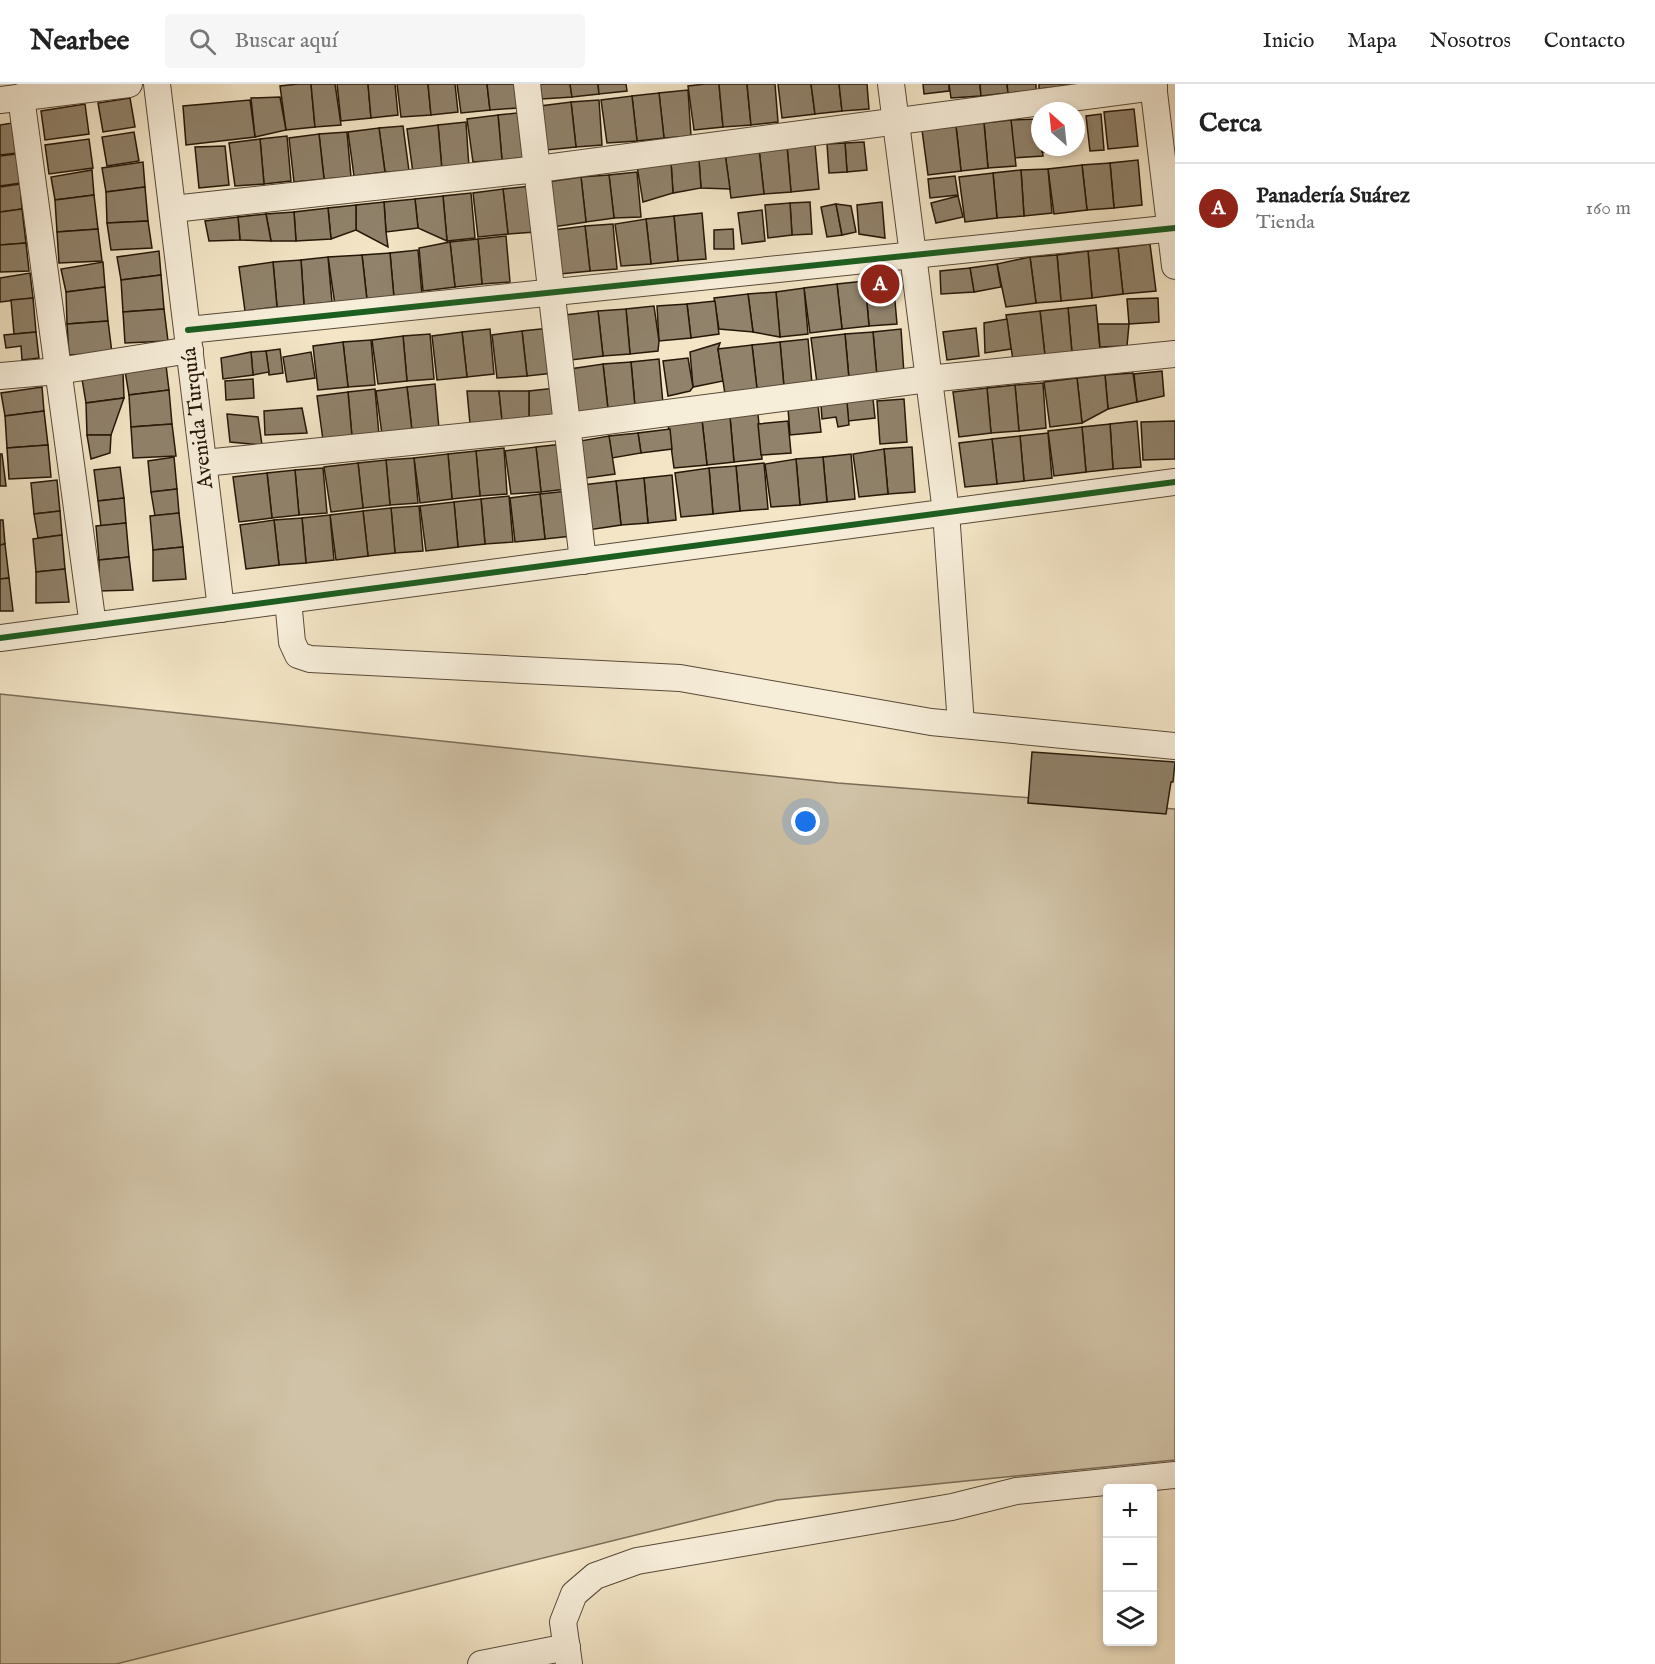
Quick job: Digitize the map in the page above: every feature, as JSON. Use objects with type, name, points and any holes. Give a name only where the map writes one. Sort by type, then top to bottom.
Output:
[{"type":"street","points":[[93,626],[58,370],[10,99],[129,84]]},
{"type":"street","name":"Avenida Turquía","points":[[157,84],[221,609]]},
{"type":"street","points":[[527,84],[583,561]]},
{"type":"street","points":[[891,84],[946,512],[962,725]]},
{"type":"street","points":[[173,209],[538,169],[1153,85],[1173,228],[1175,266]]},
{"type":"street","points":[[0,376],[58,370],[189,340],[552,292],[1173,228]]},
{"type":"street","points":[[204,463],[568,426],[928,379],[1175,354]]},
{"type":"street","points":[[0,638],[1175,482]]},
{"type":"street","points":[[288,600],[292,642],[298,655],[310,659],[680,678],[931,722],[1175,746]]},
{"type":"street","points":[[481,1664],[568,1656],[563,1622],[574,1594],[595,1576],[637,1561],[952,1507],[1016,1491],[1175,1475]]},
{"type":"shaded area","points":[[0,694],[838,783],[1175,809],[1175,1460],[777,1500],[116,1664],[0,1664]]},
{"type":"building","points":[[311,84],[315,127],[286,130],[280,86]]},
{"type":"building","points":[[311,84],[335,84],[341,125],[315,127]]},
{"type":"building","points":[[337,84],[368,84],[371,118],[341,121]]},
{"type":"building","points":[[368,84],[395,84],[398,115],[371,118]]},
{"type":"building","points":[[397,84],[428,84],[431,115],[401,117]]},
{"type":"building","points":[[428,84],[455,84],[458,112],[431,115]]},
{"type":"building","points":[[457,84],[487,84],[490,110],[461,113]]},
{"type":"building","points":[[487,84],[515,84],[517,108],[490,110]]},
{"type":"building","points":[[540,84],[570,84],[572,97],[542,99]]},
{"type":"building","points":[[570,84],[598,84],[599,94],[572,97]]},
{"type":"building","points":[[598,84],[626,84],[627,91],[599,94]]},
{"type":"building","points":[[719,84],[723,127],[694,130],[688,86]]},
{"type":"building","points":[[719,84],[747,84],[751,125],[723,127]]},
{"type":"building","points":[[747,84],[775,84],[778,122],[751,125]]},
{"type":"building","points":[[778,84],[811,84],[815,114],[782,118]]},
{"type":"building","points":[[811,84],[839,84],[842,111],[815,114]]},
{"type":"building","points":[[839,84],[867,84],[869,109],[842,111]]},
{"type":"building","points":[[923,84],[949,84],[949,91],[924,94]]},
{"type":"building","points":[[949,84],[980,84],[981,96],[951,98]]},
{"type":"building","points":[[980,84],[1007,84],[1008,93],[981,96]]},
{"type":"building","points":[[1007,84],[1036,84],[1036,91],[1008,93]]},
{"type":"building","points":[[1039,84],[1072,84],[1072,85],[1039,89]]},
{"type":"building","points":[[688,90],[691,136],[664,138],[659,93]]},
{"type":"building","points":[[659,93],[664,138],[637,141],[632,96]]},
{"type":"building","points":[[632,96],[637,141],[607,143],[601,100]]},
{"type":"building","points":[[280,97],[286,130],[255,137],[251,98]]},
{"type":"building","points":[[130,98],[135,127],[103,132],[98,103]]},
{"type":"building","points":[[250,100],[255,137],[186,145],[183,106]]},
{"type":"building","points":[[599,100],[602,145],[576,147],[571,102]]},
{"type":"building","points":[[571,102],[576,147],[546,150],[540,106]]},
{"type":"building","points":[[85,104],[89,134],[45,140],[41,111]]},
{"type":"building","points":[[1134,109],[1138,146],[1108,149],[1104,112]]},
{"type":"building","points":[[526,112],[529,157],[502,160],[498,115]]},
{"type":"building","points":[[1101,114],[1104,150],[1090,151],[1086,116]]},
{"type":"building","points":[[498,115],[502,160],[473,162],[467,119]]},
{"type":"building","points":[[1031,119],[1031,156],[1043,156],[1014,158],[1011,120]]},
{"type":"building","points":[[1011,120],[1016,166],[988,168],[984,123]]},
{"type":"building","points":[[466,122],[469,168],[442,170],[438,125]]},
{"type":"building","points":[[12,123],[17,153],[0,155],[0,125]]},
{"type":"building","points":[[984,123],[988,168],[961,171],[956,126]]},
{"type":"building","points":[[438,125],[442,170],[413,173],[407,129]]},
{"type":"building","points":[[403,126],[409,171],[385,172],[379,128]]},
{"type":"building","points":[[956,126],[961,171],[928,175],[922,130]]},
{"type":"building","points":[[379,128],[385,172],[354,176],[348,132]]},
{"type":"building","points":[[134,132],[139,161],[107,166],[102,137]]},
{"type":"building","points":[[347,132],[351,177],[324,179],[319,134]]},
{"type":"building","points":[[319,134],[324,179],[294,182],[289,138]]},
{"type":"building","points":[[287,136],[291,181],[264,184],[260,139]]},
{"type":"building","points":[[89,139],[93,168],[49,174],[45,145]]},
{"type":"building","points":[[260,139],[264,184],[235,186],[229,143]]},
{"type":"building","points":[[864,142],[867,170],[847,172],[845,143]]},
{"type":"building","points":[[845,143],[847,172],[829,173],[827,144]]},
{"type":"building","points":[[815,144],[819,189],[791,192],[787,146]]},
{"type":"building","points":[[225,146],[229,185],[199,188],[195,147]]},
{"type":"building","points":[[787,146],[791,192],[764,194],[759,149]]},
{"type":"building","points":[[759,149],[764,194],[731,198],[725,153]]},
{"type":"building","points":[[725,153],[730,189],[701,188],[699,160]]},
{"type":"building","points":[[16,154],[21,183],[0,186],[0,156]]},
{"type":"building","points":[[699,160],[701,188],[673,193],[671,162]]},
{"type":"building","points":[[1138,160],[1142,205],[1114,208],[1110,163]]},
{"type":"building","points":[[143,162],[145,187],[106,192],[102,168]]},
{"type":"building","points":[[671,162],[673,193],[643,202],[637,166]]},
{"type":"building","points":[[1110,163],[1114,208],[1087,210],[1082,165]]},
{"type":"building","points":[[1082,165],[1087,210],[1054,214],[1048,169]]},
{"type":"building","points":[[1048,169],[1052,213],[1024,216],[1021,170]]},
{"type":"building","points":[[92,170],[94,195],[55,200],[51,177]]},
{"type":"building","points":[[1021,170],[1024,216],[997,218],[993,173]]},
{"type":"building","points":[[637,172],[641,217],[614,218],[609,175]]},
{"type":"building","points":[[993,173],[997,218],[965,222],[959,177]]},
{"type":"building","points":[[609,175],[614,218],[586,222],[581,177]]},
{"type":"building","points":[[955,176],[958,195],[930,198],[928,179]]},
{"type":"building","points":[[581,177],[586,222],[553,227],[547,182]]},
{"type":"building","points":[[20,184],[22,209],[0,212],[0,187]]},
{"type":"building","points":[[531,186],[535,232],[508,234],[503,189]]},
{"type":"building","points":[[145,187],[148,221],[107,223],[106,192]]},
{"type":"building","points":[[503,189],[508,234],[478,237],[473,193]]},
{"type":"building","points":[[471,193],[475,238],[447,241],[443,196]]},
{"type":"building","points":[[94,195],[98,229],[57,232],[55,200]]},
{"type":"building","points":[[443,196],[447,241],[418,228],[415,199]]},
{"type":"building","points":[[958,196],[963,217],[936,223],[931,203]]},
{"type":"building","points":[[415,199],[418,228],[386,232],[384,202]]},
{"type":"building","points":[[384,202],[388,247],[356,230],[356,205]]},
{"type":"building","points":[[810,202],[812,234],[792,235],[790,203]]},
{"type":"building","points":[[882,202],[885,238],[859,234],[857,205]]},
{"type":"building","points":[[790,203],[792,235],[768,238],[765,205]]},
{"type":"building","points":[[836,204],[842,235],[827,237],[821,207]]},
{"type":"building","points":[[836,204],[851,206],[856,232],[842,235]]},
{"type":"building","points":[[356,205],[356,230],[331,239],[328,208]]},
{"type":"building","points":[[328,208],[331,239],[296,241],[294,212]]},
{"type":"building","points":[[22,209],[26,243],[0,245],[0,212]]},
{"type":"building","points":[[762,210],[765,241],[742,244],[738,213]]},
{"type":"building","points":[[294,212],[296,241],[271,241],[266,214]]},
{"type":"building","points":[[702,213],[706,259],[678,261],[674,216]]},
{"type":"building","points":[[266,214],[271,241],[240,240],[238,217]]},
{"type":"building","points":[[674,216],[678,261],[651,264],[646,219]]},
{"type":"building","points":[[238,217],[240,240],[209,241],[205,221]]},
{"type":"building","points":[[646,219],[651,264],[621,266],[615,224]]},
{"type":"building","points":[[148,221],[152,248],[111,250],[107,223]]},
{"type":"building","points":[[613,224],[617,269],[590,271],[585,226]]},
{"type":"building","points":[[585,226],[590,271],[560,274],[554,230]]},
{"type":"building","points":[[98,229],[102,261],[59,263],[57,232]]},
{"type":"building","points":[[733,229],[734,249],[714,249],[714,230]]},
{"type":"building","points":[[506,236],[510,282],[482,284],[478,239]]},
{"type":"building","points":[[478,239],[482,284],[455,287],[450,242]]},
{"type":"building","points":[[450,242],[455,287],[423,291],[419,248]]},
{"type":"building","points":[[26,243],[29,271],[0,272],[0,245]]},
{"type":"building","points":[[1150,244],[1156,291],[1123,294],[1118,248]]},
{"type":"building","points":[[1118,248],[1123,294],[1092,298],[1088,251]]},
{"type":"building","points":[[418,250],[422,295],[394,298],[390,253]]},
{"type":"building","points":[[159,251],[161,275],[121,280],[117,257]]},
{"type":"building","points":[[1088,251],[1092,298],[1061,301],[1057,255]]},
{"type":"building","points":[[390,253],[394,298],[367,300],[362,255]]},
{"type":"building","points":[[362,255],[367,300],[335,305],[328,257]]},
{"type":"building","points":[[1057,255],[1061,301],[1036,303],[1030,257]]},
{"type":"building","points":[[328,257],[332,302],[304,305],[301,260]]},
{"type":"building","points":[[1030,257],[1036,303],[1006,307],[997,264]]},
{"type":"building","points":[[301,260],[304,305],[277,307],[273,262]]},
{"type":"building","points":[[103,262],[105,287],[66,292],[61,269]]},
{"type":"building","points":[[273,262],[277,307],[245,311],[239,267]]},
{"type":"building","points":[[997,264],[1001,287],[974,292],[970,268]]},
{"type":"building","points":[[970,268],[974,292],[941,294],[940,271]]},
{"type":"building","points":[[30,273],[33,298],[0,302],[0,278]]},
{"type":"building","points":[[161,275],[164,309],[123,312],[121,280]]},
{"type":"building","points":[[893,279],[897,324],[869,326],[865,281]]},
{"type":"building","points":[[865,281],[869,326],[842,329],[837,284]]},
{"type":"building","points":[[837,284],[842,329],[810,333],[804,288]]},
{"type":"building","points":[[105,287],[108,321],[67,324],[66,292]]},
{"type":"building","points":[[804,288],[808,334],[780,337],[776,292]]},
{"type":"building","points":[[776,292],[780,337],[753,332],[748,294]]},
{"type":"building","points":[[748,294],[753,332],[719,329],[714,298]]},
{"type":"building","points":[[33,298],[36,332],[14,334],[11,300]]},
{"type":"building","points":[[1158,298],[1159,322],[1129,324],[1127,299]]},
{"type":"building","points":[[715,301],[719,334],[691,338],[687,304]]},
{"type":"building","points":[[687,304],[691,338],[659,341],[657,306]]},
{"type":"building","points":[[1096,305],[1100,350],[1072,353],[1068,308]]},
{"type":"building","points":[[654,306],[659,341],[658,351],[630,354],[626,309]]},
{"type":"building","points":[[1068,308],[1072,353],[1045,356],[1040,311]]},
{"type":"building","points":[[164,309],[168,341],[125,343],[123,312]]},
{"type":"building","points":[[626,309],[630,354],[603,356],[598,311]]},
{"type":"building","points":[[598,311],[603,356],[571,360],[565,315]]},
{"type":"building","points":[[1040,311],[1045,356],[1013,360],[1006,315]]},
{"type":"building","points":[[1007,319],[1011,349],[985,353],[984,323]]},
{"type":"building","points":[[108,321],[112,353],[69,355],[67,324]]},
{"type":"building","points":[[1098,324],[1129,324],[1127,346],[1100,347]]},
{"type":"building","points":[[550,328],[554,373],[527,376],[522,331]]},
{"type":"building","points":[[976,328],[979,356],[947,360],[943,332]]},
{"type":"building","points":[[490,329],[494,374],[467,377],[462,332]]},
{"type":"building","points":[[901,329],[904,374],[877,377],[873,332]]},
{"type":"building","points":[[522,331],[527,376],[497,378],[492,335]]},
{"type":"building","points":[[36,332],[39,358],[22,360],[21,346],[6,348],[4,335]]},
{"type":"building","points":[[462,332],[467,377],[437,380],[432,336]]},
{"type":"building","points":[[873,332],[877,377],[849,379],[845,334]]},
{"type":"building","points":[[430,334],[434,379],[407,381],[403,336]]},
{"type":"building","points":[[845,334],[849,379],[817,383],[811,338]]},
{"type":"building","points":[[403,336],[407,381],[378,384],[372,340]]},
{"type":"building","points":[[808,339],[812,384],[784,387],[780,342]]},
{"type":"building","points":[[371,340],[375,385],[348,387],[343,342]]},
{"type":"building","points":[[343,342],[348,387],[318,390],[313,346]]},
{"type":"building","points":[[780,342],[784,387],[757,389],[752,345]]},
{"type":"building","points":[[720,343],[718,349],[723,381],[693,387],[690,352]]},
{"type":"building","points":[[752,345],[757,389],[725,394],[718,349]]},
{"type":"building","points":[[280,349],[283,373],[269,375],[266,351]]},
{"type":"building","points":[[266,351],[269,372],[253,375],[251,352]]},
{"type":"building","points":[[251,352],[253,375],[223,379],[221,358]]},
{"type":"building","points":[[311,352],[315,378],[287,382],[283,357]]},
{"type":"building","points":[[688,358],[693,387],[690,391],[668,396],[663,361]]},
{"type":"building","points":[[659,359],[663,404],[635,407],[631,362]]},
{"type":"building","points":[[631,362],[635,407],[608,409],[603,364]]},
{"type":"building","points":[[603,364],[608,409],[576,413],[570,369]]},
{"type":"building","points":[[166,365],[169,390],[129,395],[125,371]]},
{"type":"building","points":[[1162,371],[1164,396],[1137,402],[1134,374]]},
{"type":"building","points":[[123,373],[124,398],[86,403],[82,379]]},
{"type":"building","points":[[1133,373],[1137,402],[1108,409],[1105,375]]},
{"type":"building","points":[[1105,375],[1108,409],[1082,423],[1077,378]]},
{"type":"building","points":[[1077,378],[1082,423],[1050,427],[1044,382]]},
{"type":"building","points":[[253,379],[254,398],[226,400],[225,381]]},
{"type":"building","points":[[1043,383],[1046,428],[1019,431],[1015,385]]},
{"type":"building","points":[[435,384],[439,429],[412,431],[407,387]]},
{"type":"building","points":[[1015,385],[1019,431],[991,433],[987,388]]},
{"type":"building","points":[[42,387],[44,411],[5,416],[1,393]]},
{"type":"building","points":[[407,387],[412,431],[382,434],[376,391]]},
{"type":"building","points":[[556,388],[557,415],[529,417],[529,391]]},
{"type":"building","points":[[987,388],[991,433],[959,437],[953,392]]},
{"type":"building","points":[[375,389],[379,435],[352,437],[348,392]]},
{"type":"building","points":[[169,390],[172,424],[131,427],[129,395]]},
{"type":"building","points":[[467,391],[499,391],[502,420],[470,424]]},
{"type":"building","points":[[499,391],[529,391],[529,417],[502,420]]},
{"type":"building","points":[[348,392],[352,437],[323,440],[317,396]]},
{"type":"building","points":[[124,398],[111,435],[87,435],[86,403]]},
{"type":"building","points":[[873,399],[875,418],[848,421],[847,402]]},
{"type":"building","points":[[904,399],[907,442],[880,444],[877,401]]},
{"type":"building","points":[[847,402],[849,425],[838,427],[836,417],[822,419],[821,405]]},
{"type":"building","points":[[818,405],[821,432],[790,435],[788,408]]},
{"type":"building","points":[[302,408],[307,433],[265,435],[264,411]]},
{"type":"building","points":[[44,411],[48,445],[7,448],[5,416]]},
{"type":"building","points":[[227,414],[258,417],[262,445],[230,442]]},
{"type":"building","points":[[758,414],[762,459],[734,462],[730,417]]},
{"type":"building","points":[[730,417],[734,462],[707,465],[702,420]]},
{"type":"building","points":[[702,420],[707,465],[674,468],[668,424]]},
{"type":"building","points":[[788,421],[791,453],[761,455],[758,424]]},
{"type":"building","points":[[1137,421],[1141,467],[1113,469],[1110,424]]},
{"type":"building","points":[[1175,421],[1175,459],[1143,460],[1141,422]]},
{"type":"building","points":[[172,424],[176,456],[133,458],[131,427]]},
{"type":"building","points":[[1110,424],[1113,469],[1086,472],[1082,427]]},
{"type":"building","points":[[1082,427],[1086,472],[1054,476],[1048,431]]},
{"type":"building","points":[[670,429],[672,449],[641,453],[638,433]]},
{"type":"building","points":[[638,433],[641,453],[612,458],[609,436]]},
{"type":"building","points":[[1048,433],[1052,478],[1024,481],[1020,436]]},
{"type":"building","points":[[87,435],[111,435],[110,453],[91,459]]},
{"type":"building","points":[[609,436],[615,474],[586,478],[580,441]]},
{"type":"building","points":[[1020,436],[1024,481],[997,484],[992,439]]},
{"type":"building","points":[[992,439],[997,484],[965,487],[959,443]]},
{"type":"building","points":[[563,444],[567,489],[541,492],[536,447]]},
{"type":"building","points":[[48,445],[51,477],[9,479],[7,448]]},
{"type":"building","points":[[536,447],[541,492],[511,494],[505,451]]},
{"type":"building","points":[[912,447],[915,492],[888,494],[884,449]]},
{"type":"building","points":[[504,448],[507,494],[480,496],[476,451]]},
{"type":"building","points":[[884,449],[888,494],[859,497],[853,454]]},
{"type":"building","points":[[476,451],[480,496],[452,499],[448,454]]},
{"type":"building","points":[[0,454],[2,454],[6,486],[0,486]]},
{"type":"building","points":[[448,454],[452,499],[420,503],[414,458]]},
{"type":"building","points":[[851,454],[855,499],[827,502],[823,457]]},
{"type":"building","points":[[174,457],[177,489],[151,492],[148,461]]},
{"type":"building","points":[[823,457],[827,502],[800,505],[796,459]]},
{"type":"building","points":[[414,458],[418,503],[390,505],[386,460]]},
{"type":"building","points":[[796,459],[800,505],[771,507],[765,464]]},
{"type":"building","points":[[386,460],[390,505],[363,508],[358,463]]},
{"type":"building","points":[[358,463],[363,508],[331,512],[324,467]]},
{"type":"building","points":[[764,463],[768,509],[740,511],[736,466]]},
{"type":"building","points":[[736,466],[740,511],[713,514],[709,468]]},
{"type":"building","points":[[120,467],[124,498],[98,501],[94,470]]},
{"type":"building","points":[[323,468],[327,513],[299,515],[295,470]]},
{"type":"building","points":[[709,468],[713,514],[681,517],[675,473]]},
{"type":"building","points":[[295,470],[299,515],[272,518],[267,473]]},
{"type":"building","points":[[267,473],[272,518],[239,522],[233,477]]},
{"type":"building","points":[[672,475],[676,520],[648,523],[644,478]]},
{"type":"building","points":[[644,478],[648,523],[621,525],[616,481]]},
{"type":"building","points":[[57,480],[60,511],[34,514],[31,483]]},
{"type":"building","points":[[616,481],[621,525],[588,530],[582,485]]},
{"type":"building","points":[[177,489],[179,513],[155,516],[151,492]]},
{"type":"building","points":[[568,491],[572,536],[545,539],[540,494]]},
{"type":"building","points":[[540,494],[545,539],[515,542],[510,498]]},
{"type":"building","points":[[509,496],[513,542],[485,544],[481,499]]},
{"type":"building","points":[[124,498],[126,523],[101,526],[98,501]]},
{"type":"building","points":[[481,499],[485,544],[458,547],[454,502]]},
{"type":"building","points":[[454,502],[458,547],[426,551],[420,506]]},
{"type":"building","points":[[419,506],[423,551],[395,553],[391,508]]},
{"type":"building","points":[[391,508],[395,553],[368,556],[363,511]]},
{"type":"building","points":[[60,511],[62,535],[38,538],[34,514]]},
{"type":"building","points":[[363,511],[368,556],[336,560],[330,515]]},
{"type":"building","points":[[179,513],[183,547],[153,550],[150,516]]},
{"type":"building","points":[[330,515],[334,560],[306,563],[302,518]]},
{"type":"building","points":[[302,518],[306,563],[279,565],[274,520]]},
{"type":"building","points":[[0,520],[3,520],[5,544],[0,545]]},
{"type":"building","points":[[274,520],[279,565],[246,569],[240,525]]},
{"type":"building","points":[[126,523],[129,557],[99,560],[96,526]]},
{"type":"building","points":[[62,535],[65,569],[36,572],[33,539]]},
{"type":"building","points":[[5,544],[9,578],[0,579],[0,545]]},
{"type":"building","points":[[183,547],[186,579],[153,581],[153,550]]},
{"type":"building","points":[[129,557],[133,590],[99,591],[99,560]]},
{"type":"building","points":[[65,569],[69,602],[36,603],[36,572]]},
{"type":"building","points":[[9,578],[13,611],[0,611],[0,579]]},
{"type":"building","points":[[1032,752],[1175,762],[1166,814],[1028,803]]},
{"type":"cycle path","points":[[188,330],[1175,228]]},
{"type":"cycle path","points":[[0,638],[1175,482]]},
{"type":"place","name":"Panadería Suárez","points":[[880,284]]}]
